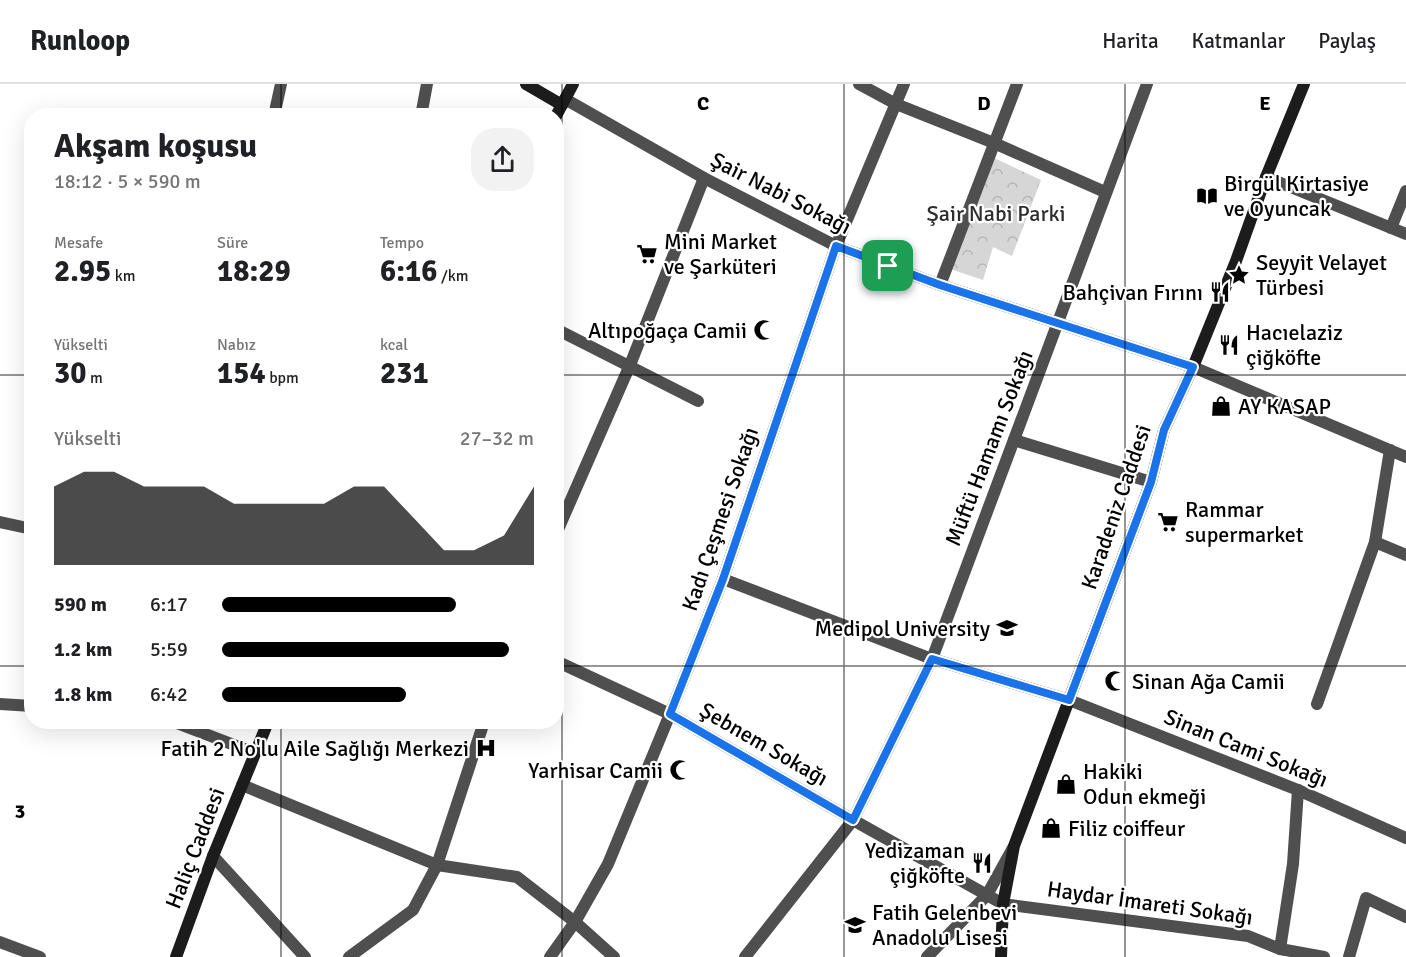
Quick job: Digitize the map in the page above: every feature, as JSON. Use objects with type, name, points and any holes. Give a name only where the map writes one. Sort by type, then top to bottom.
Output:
[{"type":"street","points":[[276,108],[281,84]]},
{"type":"street","points":[[423,108],[428,84]]},
{"type":"street","points":[[526,84],[561,106],[573,84]]},
{"type":"street","points":[[859,84],[896,104],[994,143],[1105,192]]},
{"type":"street","name":"Kadı Çeşmesi Sokağı","points":[[550,957],[575,922],[608,864],[670,714],[723,579],[836,246],[904,84]]},
{"type":"street","points":[[940,285],[1017,84]]},
{"type":"street","name":"Müftü Hamamı Sokağı","points":[[745,957],[853,820],[932,659],[1147,84]]},
{"type":"street","name":"Karadeniz Caddesi","points":[[1001,957],[1003,904],[1014,846],[1151,482],[1164,430],[1193,367],[1236,261],[1266,177],[1304,84]]},
{"type":"street","name":"Şair Nabi Sokağı","points":[[561,106],[836,246],[940,285],[1193,367],[1406,457]]},
{"type":"street","points":[[1266,177],[1406,234]]},
{"type":"street","points":[[564,516],[630,365],[704,178]]},
{"type":"street","points":[[1391,228],[1406,191]]},
{"type":"street","points":[[564,333],[698,401]]},
{"type":"street","points":[[1014,440],[1151,482]]},
{"type":"street","points":[[1317,704],[1376,542],[1390,450]]},
{"type":"street","points":[[0,522],[24,527]]},
{"type":"street","points":[[1376,542],[1406,555]]},
{"type":"street","name":"Sinan Cami Sokağı","points":[[723,579],[932,659],[1069,700],[1298,790],[1406,838]]},
{"type":"street","name":"Şebnem Sokağı","points":[[564,665],[670,714],[1003,904]]},
{"type":"street","points":[[0,704],[24,706]]},
{"type":"street","points":[[192,729],[255,753]]},
{"type":"street","name":"Haliç Caddesi","points":[[176,957],[213,856],[265,729]]},
{"type":"street","points":[[349,957],[413,910],[437,865],[482,729]]},
{"type":"street","points":[[242,786],[437,865],[517,877],[575,922],[614,957]]},
{"type":"street","points":[[1280,949],[1293,864],[1298,790]]},
{"type":"street","points":[[927,957],[987,895],[1014,846]]},
{"type":"street","points":[[213,856],[305,957]]},
{"type":"street","points":[[1349,957],[1366,898],[1406,917]]},
{"type":"street","name":"Haydar İmareti Sokağı","points":[[1003,904],[1248,936],[1280,949],[1324,957]]},
{"type":"street","points":[[0,942],[40,957]]},
{"type":"green space","name":"Şair Nabi Parki","points":[[988,155],[1041,180],[1012,256],[993,247],[983,280],[944,267]]},
{"type":"place","name":"Birgül Kirtasiye ve Oyuncak","points":[[1207,196]]},
{"type":"place","name":"Mini Market ve Şarküteri","points":[[647,254]]},
{"type":"place","name":"Seyyit Velayet Türbesi","points":[[1239,275]]},
{"type":"place","name":"Bahçivan Fırını","points":[[1220,292]]},
{"type":"place","name":"Altıpoğaça Camii","points":[[764,330]]},
{"type":"place","name":"Hacıelaziz çiğköfte","points":[[1229,345]]},
{"type":"place","name":"AY KASAP","points":[[1221,406]]},
{"type":"place","name":"Rammar supermarket","points":[[1168,522]]},
{"type":"place","name":"Medipol University","points":[[1007,628]]},
{"type":"place","name":"Sinan Ağa Camii","points":[[1115,681]]},
{"type":"place","name":"Fatih 2 No'lu Aile Sağlığı Merkezi","points":[[486,748]]},
{"type":"place","name":"Yarhisar Camii","points":[[680,770]]},
{"type":"place","name":"Hakiki Odun ekmeği","points":[[1066,784]]},
{"type":"place","name":"Filiz coiffeur","points":[[1051,828]]},
{"type":"place","name":"Yedizaman çiğköfte","points":[[982,863]]},
{"type":"place","name":"Fatih Gelenbevi Anadolu Lisesi","points":[[855,925]]},
{"type":"route","points":[[836,246],[888,266],[1193,367],[1164,430],[1151,482],[1069,700],[932,659],[853,820],[670,714],[723,579],[836,246]]}]
